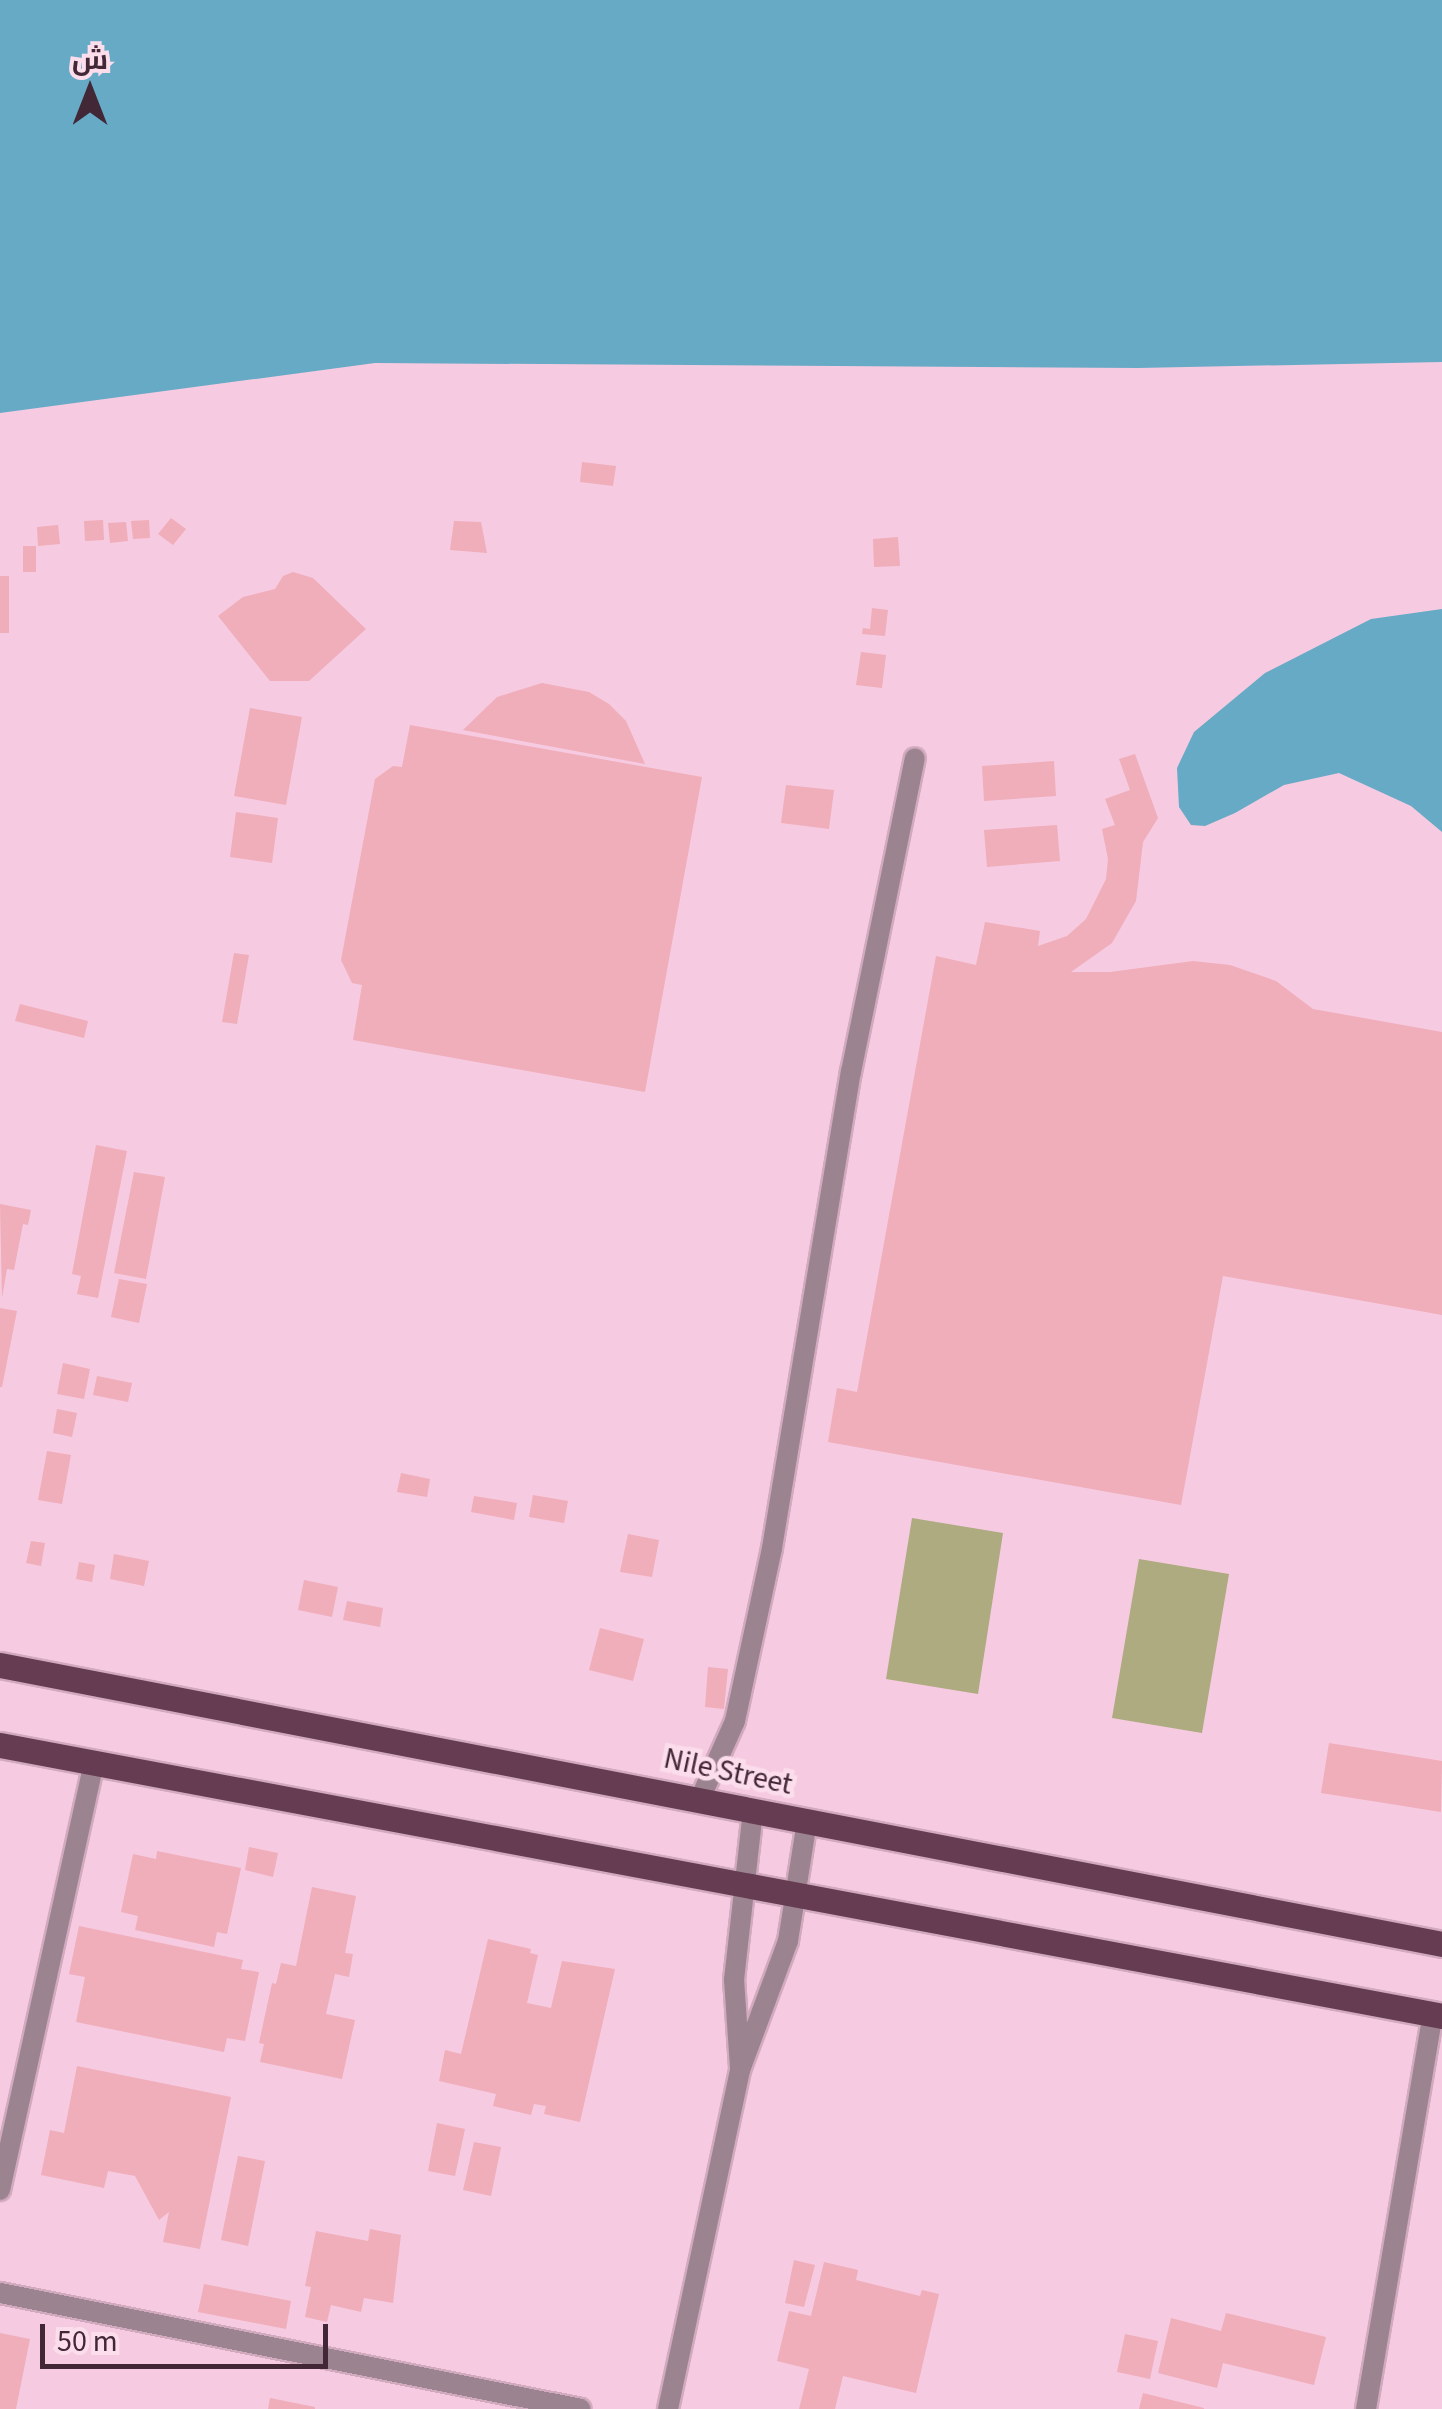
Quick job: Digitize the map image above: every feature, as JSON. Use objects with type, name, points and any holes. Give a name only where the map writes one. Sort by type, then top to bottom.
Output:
[{"type":"main road","name":"Nile Street","points":[[0,1665],[1442,1944]]},
{"type":"main road","points":[[0,1745],[1438,2015]]},
{"type":"street","points":[[700,1799],[736,1721],[772,1548],[851,1072],[916,758]]},
{"type":"street","points":[[0,2190],[94,1760]]},
{"type":"street","points":[[740,2070],[734,1980],[753,1811]]},
{"type":"street","points":[[668,2409],[740,2070],[776,1985],[799,1896],[807,1822]]},
{"type":"street","points":[[1366,2409],[1438,2015]]},
{"type":"street","points":[[0,2293],[581,2409]]},
{"type":"shaded area","points":[[912,1518],[1003,1533],[978,1694],[886,1679]]},
{"type":"shaded area","points":[[1139,1559],[1229,1574],[1202,1733],[1112,1718]]},
{"type":"water","points":[[0,0],[1442,0],[1442,362],[1138,368],[375,363],[0,413]]},
{"type":"water","points":[[1442,609],[1442,832],[1411,806],[1339,773],[1284,785],[1205,826],[1191,825],[1179,807],[1177,768],[1194,732],[1265,673],[1371,619]]},
{"type":"building","points":[[582,462],[616,466],[613,486],[580,482]]},
{"type":"building","points":[[171,518],[186,529],[173,545],[158,534]]},
{"type":"building","points":[[103,520],[104,540],[85,541],[84,521]]},
{"type":"building","points":[[149,520],[150,538],[133,539],[131,521]]},
{"type":"building","points":[[454,521],[481,522],[487,553],[450,550]]},
{"type":"building","points":[[126,522],[128,541],[110,543],[108,523]]},
{"type":"building","points":[[58,525],[60,544],[38,546],[37,527]]},
{"type":"building","points":[[898,537],[900,566],[874,567],[873,539]]},
{"type":"building","points":[[23,546],[36,546],[36,572],[23,572]]},
{"type":"building","points":[[293,572],[313,578],[366,629],[309,681],[270,681],[218,616],[243,597],[275,589],[283,576]]},
{"type":"building","points":[[0,576],[9,576],[9,633],[0,633]]},
{"type":"building","points":[[872,608],[888,610],[885,636],[862,634],[863,628],[870,629]]},
{"type":"building","points":[[861,652],[886,655],[882,688],[856,685]]},
{"type":"building","points":[[542,683],[589,692],[609,704],[626,721],[645,764],[463,730],[497,697]]},
{"type":"building","points":[[250,708],[302,717],[286,805],[234,796]]},
{"type":"building","points":[[410,725],[702,777],[645,1092],[353,1040],[362,985],[352,983],[341,960],[375,779],[393,766],[402,767]]},
{"type":"building","points":[[1135,754],[1158,818],[1143,842],[1136,901],[1112,943],[1071,972],[1110,972],[1193,961],[1230,965],[1276,981],[1313,1009],[1442,1032],[1442,1315],[1223,1276],[1181,1505],[828,1442],[837,1388],[857,1392],[936,956],[976,965],[985,922],[1040,931],[1038,946],[1067,936],[1086,919],[1106,879],[1108,859],[1102,829],[1115,825],[1105,799],[1130,790],[1119,759]]},
{"type":"building","points":[[1054,761],[1056,796],[984,801],[982,766]]},
{"type":"building","points":[[786,785],[834,790],[829,829],[781,823]]},
{"type":"building","points":[[236,812],[278,818],[272,863],[230,857]]},
{"type":"building","points":[[1057,825],[1060,861],[987,867],[984,830]]},
{"type":"building","points":[[234,953],[249,955],[237,1024],[222,1022]]},
{"type":"building","points":[[20,1004],[88,1021],[84,1038],[15,1021]]},
{"type":"building","points":[[96,1145],[127,1151],[98,1298],[77,1294],[81,1276],[72,1274]]},
{"type":"building","points":[[134,1172],[165,1177],[146,1279],[114,1273]]},
{"type":"building","points":[[0,1204],[31,1210],[28,1225],[23,1224],[14,1270],[7,1269],[2,1298]]},
{"type":"building","points":[[119,1279],[147,1284],[139,1323],[111,1317]]},
{"type":"building","points":[[0,1308],[17,1311],[2,1387],[0,1387]]},
{"type":"building","points":[[63,1363],[90,1369],[84,1399],[57,1394]]},
{"type":"building","points":[[97,1376],[132,1383],[128,1402],[93,1395]]},
{"type":"building","points":[[57,1409],[77,1413],[72,1437],[53,1433]]},
{"type":"building","points":[[47,1451],[71,1455],[62,1504],[38,1500]]},
{"type":"building","points":[[401,1473],[430,1479],[427,1497],[397,1492]]},
{"type":"building","points":[[533,1495],[568,1501],[564,1523],[529,1517]]},
{"type":"building","points":[[474,1496],[517,1503],[514,1520],[471,1512]]},
{"type":"building","points":[[628,1534],[659,1540],[652,1577],[620,1572]]},
{"type":"building","points":[[31,1541],[45,1543],[41,1566],[26,1563]]},
{"type":"building","points":[[114,1554],[149,1561],[144,1586],[110,1579]]},
{"type":"building","points":[[79,1562],[95,1565],[92,1582],[76,1579]]},
{"type":"building","points":[[304,1580],[338,1587],[332,1617],[298,1610]]},
{"type":"building","points":[[347,1601],[383,1608],[380,1627],[343,1620]]},
{"type":"building","points":[[600,1628],[644,1639],[633,1681],[589,1670]]},
{"type":"building","points":[[708,1667],[728,1669],[724,1709],[705,1707]]},
{"type":"building","points":[[1329,1743],[1442,1761],[1441,1812],[1321,1793]]},
{"type":"building","points":[[249,1847],[278,1853],[273,1877],[245,1870]]},
{"type":"building","points":[[157,1851],[241,1868],[227,1934],[217,1932],[214,1947],[135,1930],[138,1916],[121,1912],[133,1854],[156,1859]]},
{"type":"building","points":[[312,1887],[356,1896],[345,1953],[353,1954],[349,1977],[335,1974],[326,2014],[355,2020],[342,2079],[260,2062],[264,2044],[259,2043],[272,1983],[276,1984],[281,1963],[296,1966]]},
{"type":"building","points":[[79,1926],[243,1960],[241,1969],[259,1972],[245,2041],[227,2038],[224,2052],[76,2022],[85,1977],[69,1974]]},
{"type":"building","points":[[488,1939],[531,1949],[530,1953],[538,1955],[527,2003],[551,2008],[562,1961],[615,1969],[580,2122],[544,2114],[546,2106],[534,2104],[531,2115],[493,2106],[496,2094],[439,2081],[445,2050],[461,2054]]},
{"type":"building","points":[[77,2066],[231,2097],[200,2249],[163,2242],[169,2212],[159,2220],[135,2176],[108,2171],[104,2188],[41,2175],[50,2130],[64,2133]]},
{"type":"building","points":[[437,2123],[465,2129],[455,2176],[428,2171]]},
{"type":"building","points":[[474,2142],[501,2147],[491,2196],[463,2190]]},
{"type":"building","points":[[238,2156],[265,2161],[248,2246],[221,2240]]},
{"type":"building","points":[[370,2229],[401,2235],[393,2303],[364,2298],[361,2312],[331,2305],[327,2322],[305,2317],[311,2287],[305,2286],[316,2231],[368,2241]]},
{"type":"building","points":[[794,2260],[815,2265],[804,2307],[785,2303]]},
{"type":"building","points":[[824,2262],[858,2270],[856,2280],[920,2296],[922,2290],[939,2294],[916,2393],[843,2376],[835,2409],[799,2409],[809,2369],[777,2361],[789,2311],[811,2316]]},
{"type":"building","points":[[204,2284],[291,2301],[286,2329],[198,2312]]},
{"type":"building","points":[[1226,2313],[1326,2337],[1314,2385],[1223,2363],[1217,2388],[1158,2373],[1171,2318],[1221,2331]]},
{"type":"building","points":[[0,2333],[30,2339],[16,2409],[0,2409]]},
{"type":"building","points":[[1125,2334],[1158,2341],[1150,2379],[1117,2372]]},
{"type":"building","points":[[1143,2393],[1204,2408],[1204,2409],[1139,2409]]},
{"type":"building","points":[[270,2398],[315,2407],[315,2409],[268,2409]]}]
